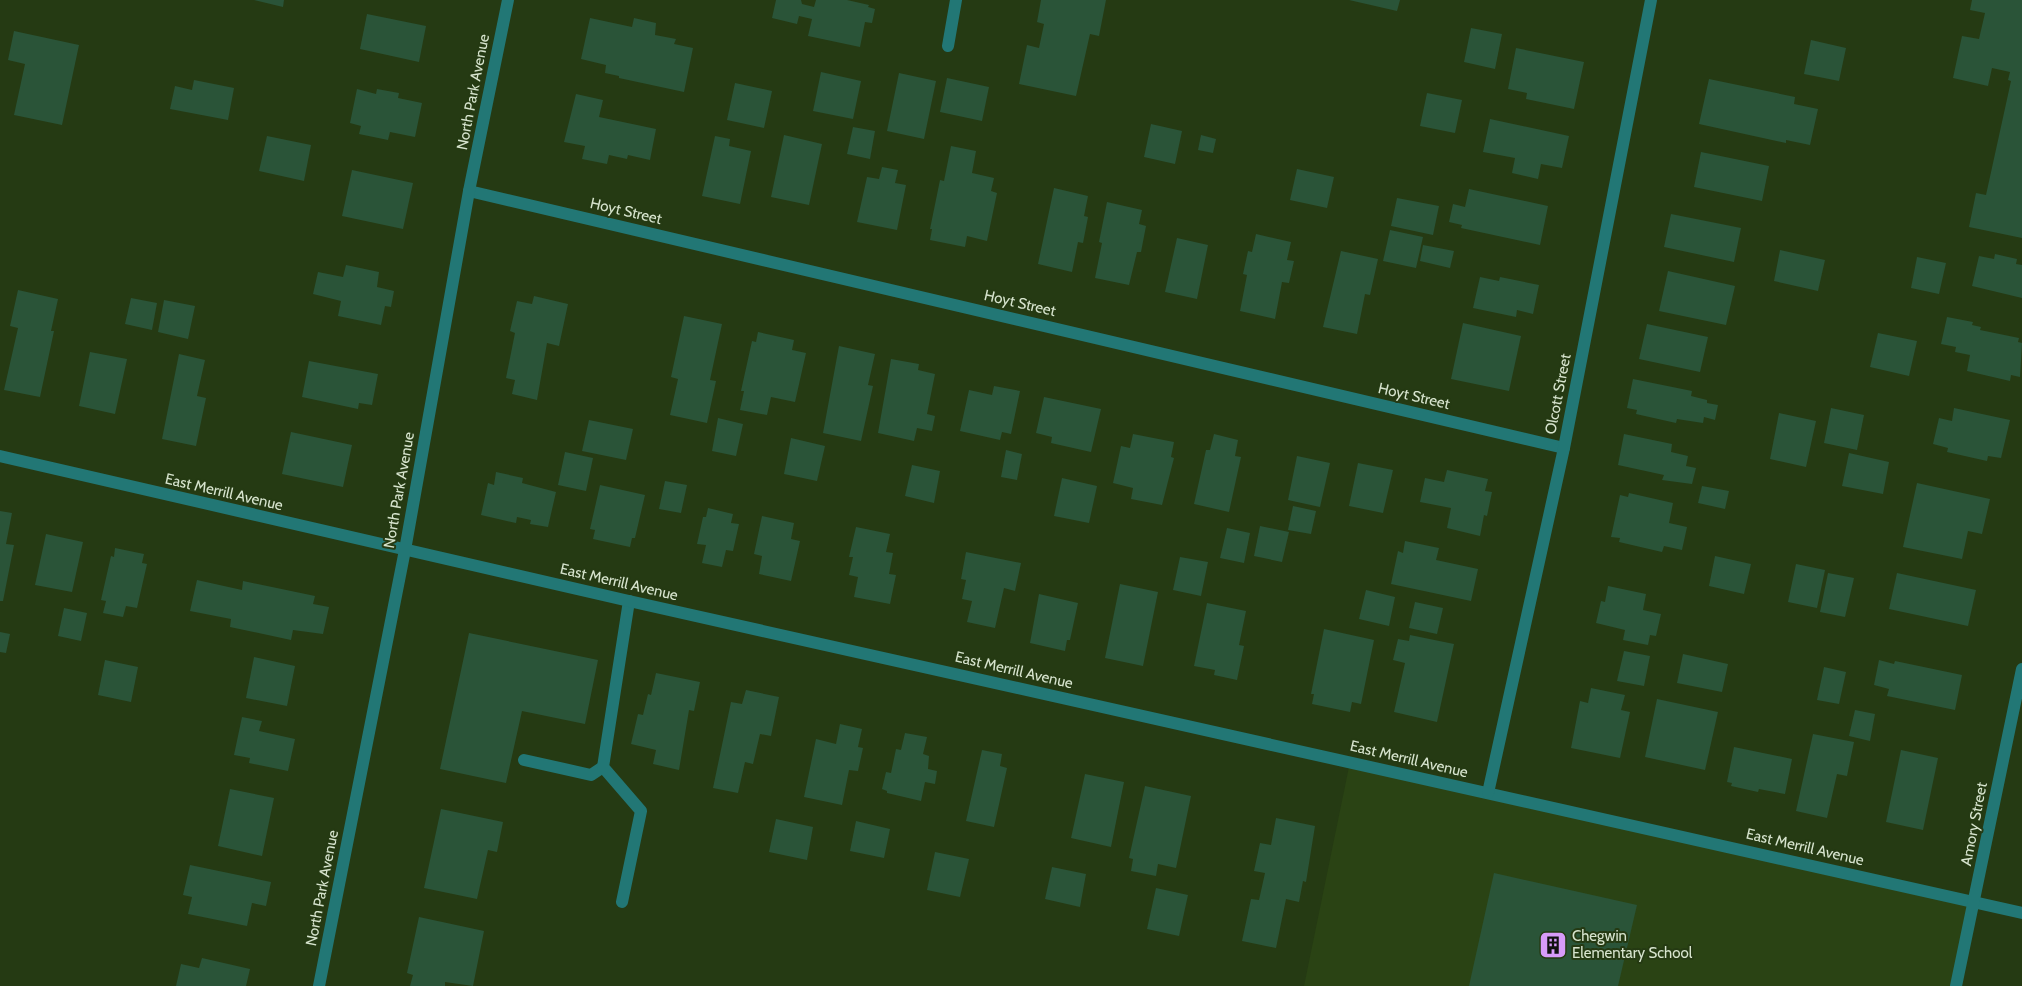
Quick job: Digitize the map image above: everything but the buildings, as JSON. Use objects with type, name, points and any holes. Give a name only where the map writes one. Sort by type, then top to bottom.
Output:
[{"type":"street","name":"North Park Avenue","points":[[319,986],[405,550],[469,191],[508,0]]},
{"type":"street","points":[[948,46],[956,0]]},
{"type":"street","name":"Olcott Street","points":[[1488,793],[1564,448],[1651,0]]},
{"type":"street","name":"Hoyt Street","points":[[469,191],[1564,448]]},
{"type":"street","name":"East Merrill Avenue","points":[[0,456],[629,601],[2022,913]]},
{"type":"street","points":[[603,768],[629,601]]},
{"type":"street","name":"Amory Street","points":[[1956,986],[2022,669]]},
{"type":"street","points":[[524,760],[591,775],[603,768]]},
{"type":"street","points":[[603,768],[641,811],[622,902]]},
{"type":"shaded area","points":[[1350,762],[1975,902],[1956,986],[1304,986]]},
{"type":"place","name":"Chegwin Elementary School","points":[[1553,945]]}]
